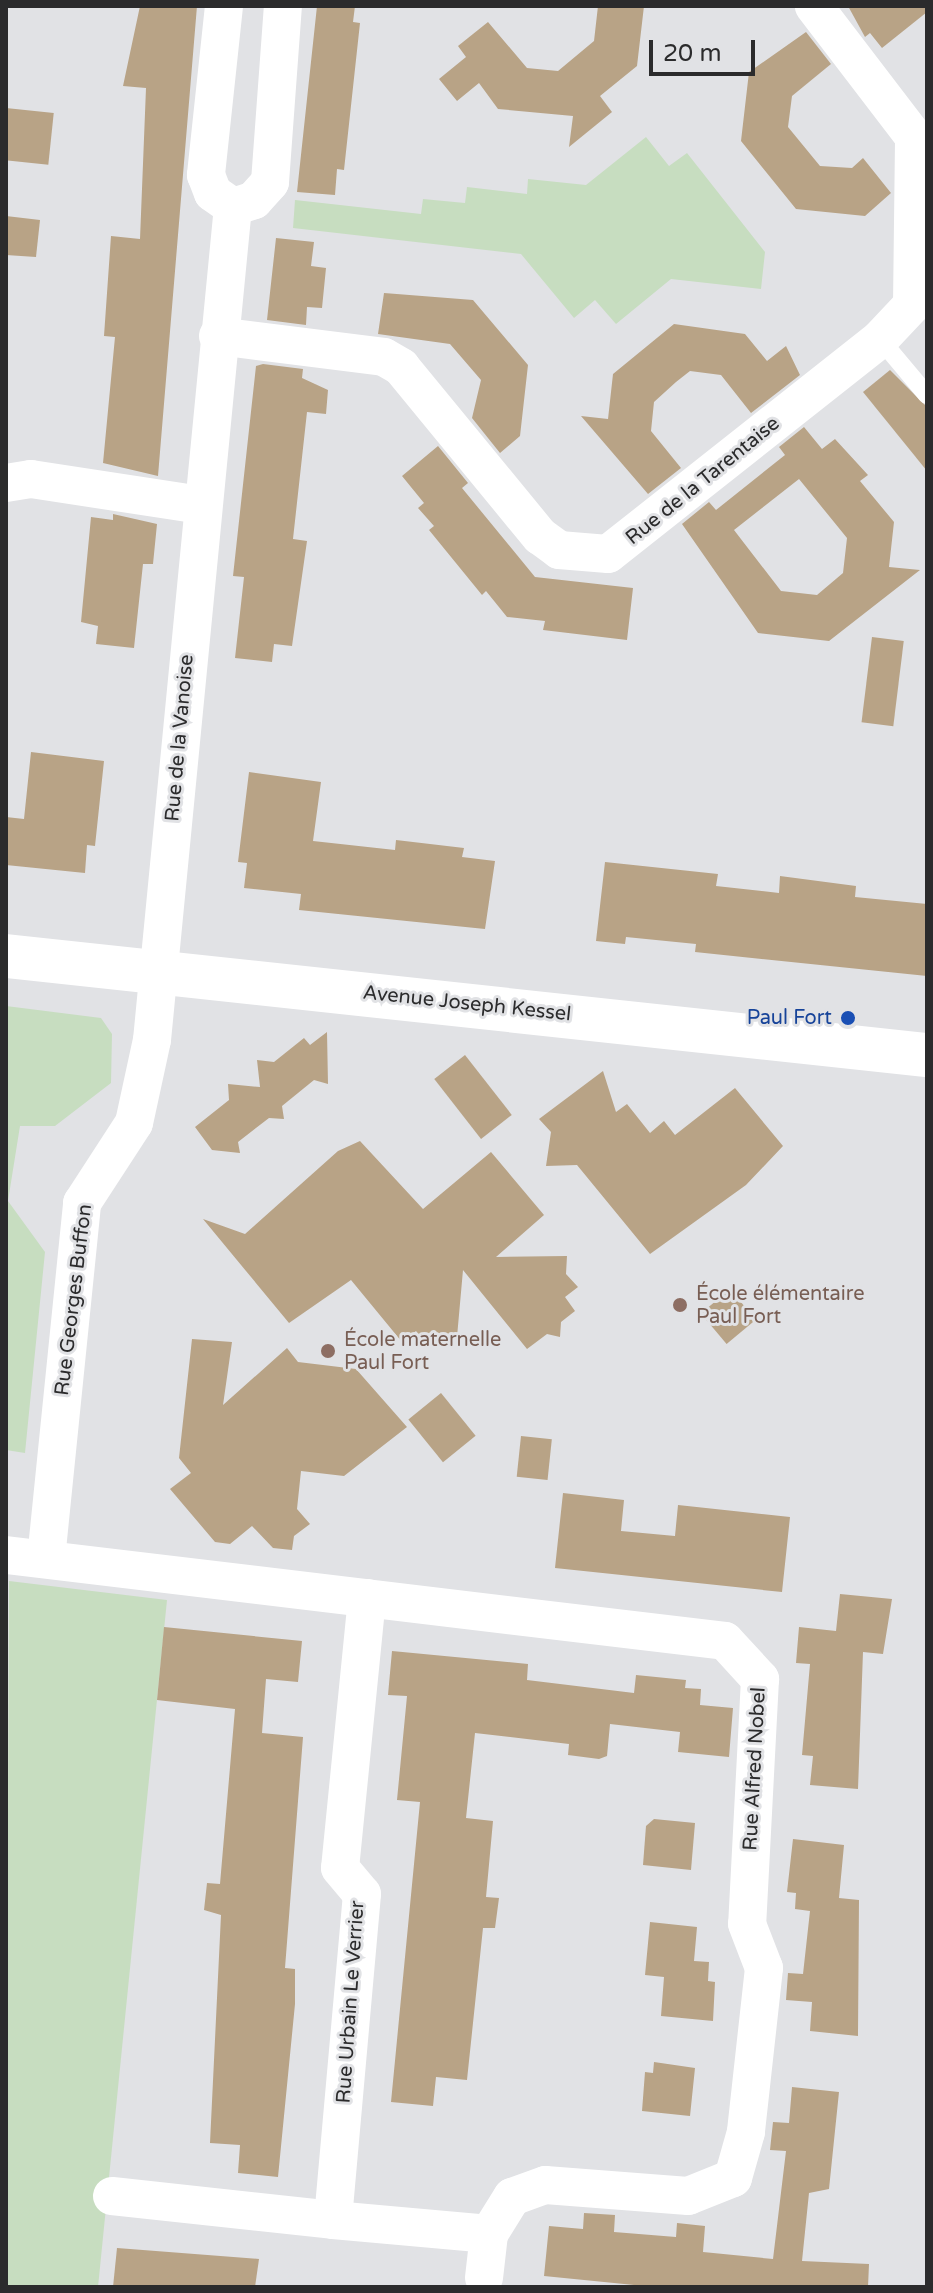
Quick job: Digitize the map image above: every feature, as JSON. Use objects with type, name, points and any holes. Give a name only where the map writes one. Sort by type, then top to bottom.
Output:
[{"type":"street","points":[[224,6],[206,175],[213,193],[233,207],[254,200],[270,182],[283,6]]},
{"type":"street","name":"Rue de la Tarentaise","points":[[218,336],[384,357],[401,367],[540,536],[559,550],[608,554],[880,339],[912,305],[922,268],[914,137],[814,6]]},
{"type":"street","name":"Rue de la Vanoise","points":[[160,970],[201,505],[233,207]]},
{"type":"street","points":[[6,483],[31,479],[201,505]]},
{"type":"street","name":"Avenue Joseph Kessel","points":[[6,956],[160,970],[927,1055]]},
{"type":"street","name":"Rue Georges Buffon","points":[[46,1559],[82,1203],[134,1123],[160,970]]},
{"type":"street","points":[[6,1555],[46,1559]]},
{"type":"street","name":"Rue Alfred Nobel","points":[[46,1559],[725,1641],[760,1679],[747,1924],[764,1968],[746,2132],[733,2178],[688,2196],[545,2185],[512,2197],[489,2234],[484,2278]]},
{"type":"street","name":"Rue Urbain Le Verrier","points":[[333,2220],[362,1894],[340,1868],[367,1598]]},
{"type":"street","points":[[112,2196],[489,2234]]},
{"type":"lane","points":[[880,339],[927,395]]},
{"type":"green space","points":[[646,137],[669,166],[687,153],[765,252],[761,289],[671,279],[616,324],[595,300],[574,318],[521,254],[293,228],[295,200],[421,214],[423,199],[465,203],[467,187],[527,194],[528,179],[586,185]]},
{"type":"green space","points":[[6,1006],[101,1018],[112,1034],[111,1083],[55,1126],[20,1126],[8,1201],[45,1252],[25,1453],[6,1450]]},
{"type":"green space","points":[[9,1581],[167,1600],[98,2287],[6,2287]]},
{"type":"building","points":[[140,6],[197,6],[158,476],[103,463],[115,337],[104,336],[111,236],[140,239],[146,88],[123,86]]},
{"type":"building","points":[[317,6],[355,6],[353,22],[360,23],[344,170],[337,169],[335,195],[297,192]]},
{"type":"building","points":[[598,6],[644,6],[637,66],[600,96],[612,112],[569,147],[573,116],[498,109],[479,83],[457,101],[439,79],[466,57],[458,46],[488,22],[527,68],[558,71],[594,41]]},
{"type":"building","points":[[848,6],[927,6],[927,12],[882,48],[870,33],[865,37]]},
{"type":"building","points":[[806,32],[831,64],[792,96],[788,127],[820,166],[852,168],[863,158],[891,193],[865,216],[796,209],[741,141],[749,72]]},
{"type":"building","points":[[6,108],[54,113],[48,165],[6,160]]},
{"type":"building","points":[[6,216],[40,220],[36,257],[6,255]]},
{"type":"building","points":[[276,238],[314,242],[311,266],[326,268],[322,308],[307,307],[306,325],[267,320]]},
{"type":"building","points":[[384,293],[473,300],[528,365],[520,436],[500,453],[472,418],[481,380],[450,344],[378,334]]},
{"type":"building","points":[[674,324],[745,334],[767,361],[786,346],[800,375],[751,413],[721,375],[690,371],[654,402],[651,431],[681,468],[648,494],[581,416],[608,419],[613,374]]},
{"type":"building","points":[[263,364],[303,369],[302,378],[328,390],[326,414],[307,412],[293,539],[307,541],[292,646],[274,644],[272,662],[235,658],[244,577],[233,576],[256,366]]},
{"type":"building","points":[[890,370],[927,407],[927,471],[863,392]]},
{"type":"building","points":[[804,427],[822,449],[835,439],[868,475],[860,481],[894,522],[889,567],[920,570],[829,641],[758,633],[682,524],[709,502],[716,510],[785,455],[779,447]],"holes":[[[799,479],[847,538],[843,573],[817,595],[781,591],[734,530]]]},
{"type":"building","points":[[438,446],[468,483],[462,488],[535,577],[633,588],[627,640],[543,630],[545,621],[507,617],[486,591],[482,595],[429,530],[434,526],[418,508],[424,503],[402,476]]},
{"type":"building","points":[[113,514],[157,524],[153,564],[143,564],[134,648],[96,644],[98,626],[81,622],[91,517],[113,520]]},
{"type":"building","points":[[872,637],[904,641],[893,726],[862,722]]},
{"type":"building","points":[[31,752],[104,761],[95,846],[87,845],[85,873],[6,865],[6,817],[24,819]]},
{"type":"building","points":[[249,772],[321,782],[313,841],[395,850],[396,840],[464,848],[462,857],[495,861],[485,929],[299,910],[301,894],[244,888],[247,863],[238,862]]},
{"type":"building","points":[[605,862],[718,874],[716,886],[779,893],[780,876],[856,886],[855,897],[927,904],[927,976],[695,952],[696,944],[626,937],[625,944],[596,941]]},
{"type":"building","points":[[327,1032],[328,1084],[314,1080],[282,1106],[284,1119],[269,1118],[238,1142],[240,1153],[212,1150],[195,1127],[229,1100],[228,1084],[260,1087],[257,1060],[274,1062],[304,1038],[310,1045]]},
{"type":"building","points":[[465,1055],[512,1115],[481,1139],[434,1079]]},
{"type":"building","points":[[603,1071],[616,1112],[627,1104],[650,1133],[664,1121],[675,1135],[735,1088],[783,1146],[746,1185],[650,1254],[577,1165],[546,1166],[551,1132],[539,1119]]},
{"type":"building","points":[[360,1141],[423,1209],[491,1152],[544,1215],[496,1257],[567,1256],[566,1274],[578,1287],[565,1297],[575,1311],[561,1322],[560,1337],[547,1334],[527,1349],[463,1270],[457,1337],[442,1336],[428,1347],[416,1331],[402,1342],[351,1280],[289,1323],[203,1219],[245,1234],[338,1151]]},
{"type":"building","points":[[730,1289],[756,1320],[727,1344],[701,1313]]},
{"type":"building","points":[[192,1339],[232,1342],[223,1405],[287,1348],[298,1362],[356,1369],[407,1427],[344,1476],[301,1471],[297,1509],[310,1524],[294,1536],[292,1550],[273,1548],[252,1526],[230,1544],[215,1542],[170,1489],[191,1473],[179,1458]]},
{"type":"building","points":[[441,1393],[476,1436],[443,1462],[408,1419]]},
{"type":"building","points":[[521,1436],[552,1439],[548,1480],[517,1477]]},
{"type":"building","points":[[563,1493],[624,1500],[621,1531],[675,1536],[678,1505],[790,1517],[782,1592],[555,1568]]},
{"type":"building","points":[[840,1594],[892,1599],[883,1654],[863,1652],[858,1789],[810,1785],[813,1756],[802,1755],[810,1664],[796,1663],[799,1627],[836,1631]]},
{"type":"building","points":[[164,1627],[302,1641],[298,1682],[266,1679],[262,1733],[303,1737],[285,1968],[295,1969],[295,2004],[278,2177],[238,2173],[240,2145],[210,2143],[221,1915],[204,1910],[207,1883],[220,1884],[235,1709],[157,1700]]},
{"type":"building","points":[[392,1651],[528,1664],[527,1680],[634,1693],[636,1675],[686,1680],[685,1688],[701,1689],[700,1705],[733,1708],[729,1757],[678,1752],[680,1732],[610,1724],[607,1756],[599,1759],[568,1755],[569,1744],[475,1733],[466,1818],[493,1821],[486,1897],[499,1898],[495,1928],[483,1928],[467,2080],[436,2077],[433,2106],[391,2102],[420,1802],[397,1800],[407,1696],[388,1695]]},
{"type":"building","points":[[654,1819],[695,1823],[691,1870],[643,1865],[646,1826]]},
{"type":"building","points":[[793,1839],[844,1845],[839,1898],[859,1900],[858,2036],[810,2031],[812,2002],[786,2000],[788,1973],[803,1974],[810,1911],[795,1909],[796,1893],[787,1892]]},
{"type":"building","points":[[650,1922],[697,1927],[694,1961],[709,1962],[708,1981],[715,1982],[713,2021],[661,2016],[664,1977],[645,1975]]},
{"type":"building","points":[[654,2062],[695,2068],[690,2116],[642,2111],[645,2072],[653,2073]]},
{"type":"building","points":[[792,2087],[839,2092],[829,2189],[809,2193],[802,2261],[869,2264],[868,2287],[654,2287],[544,2276],[549,2226],[583,2229],[584,2213],[615,2215],[614,2232],[676,2237],[677,2223],[705,2226],[703,2252],[773,2259],[786,2151],[770,2150],[773,2122],[789,2123]]},
{"type":"building","points":[[117,2248],[259,2259],[255,2287],[113,2287]]},
{"type":"place","name":"Paul Fort","points":[[848,1018]]},
{"type":"place","name":"École élémentaire Paul Fort","points":[[680,1305]]},
{"type":"place","name":"École maternelle Paul Fort","points":[[328,1351]]}]
